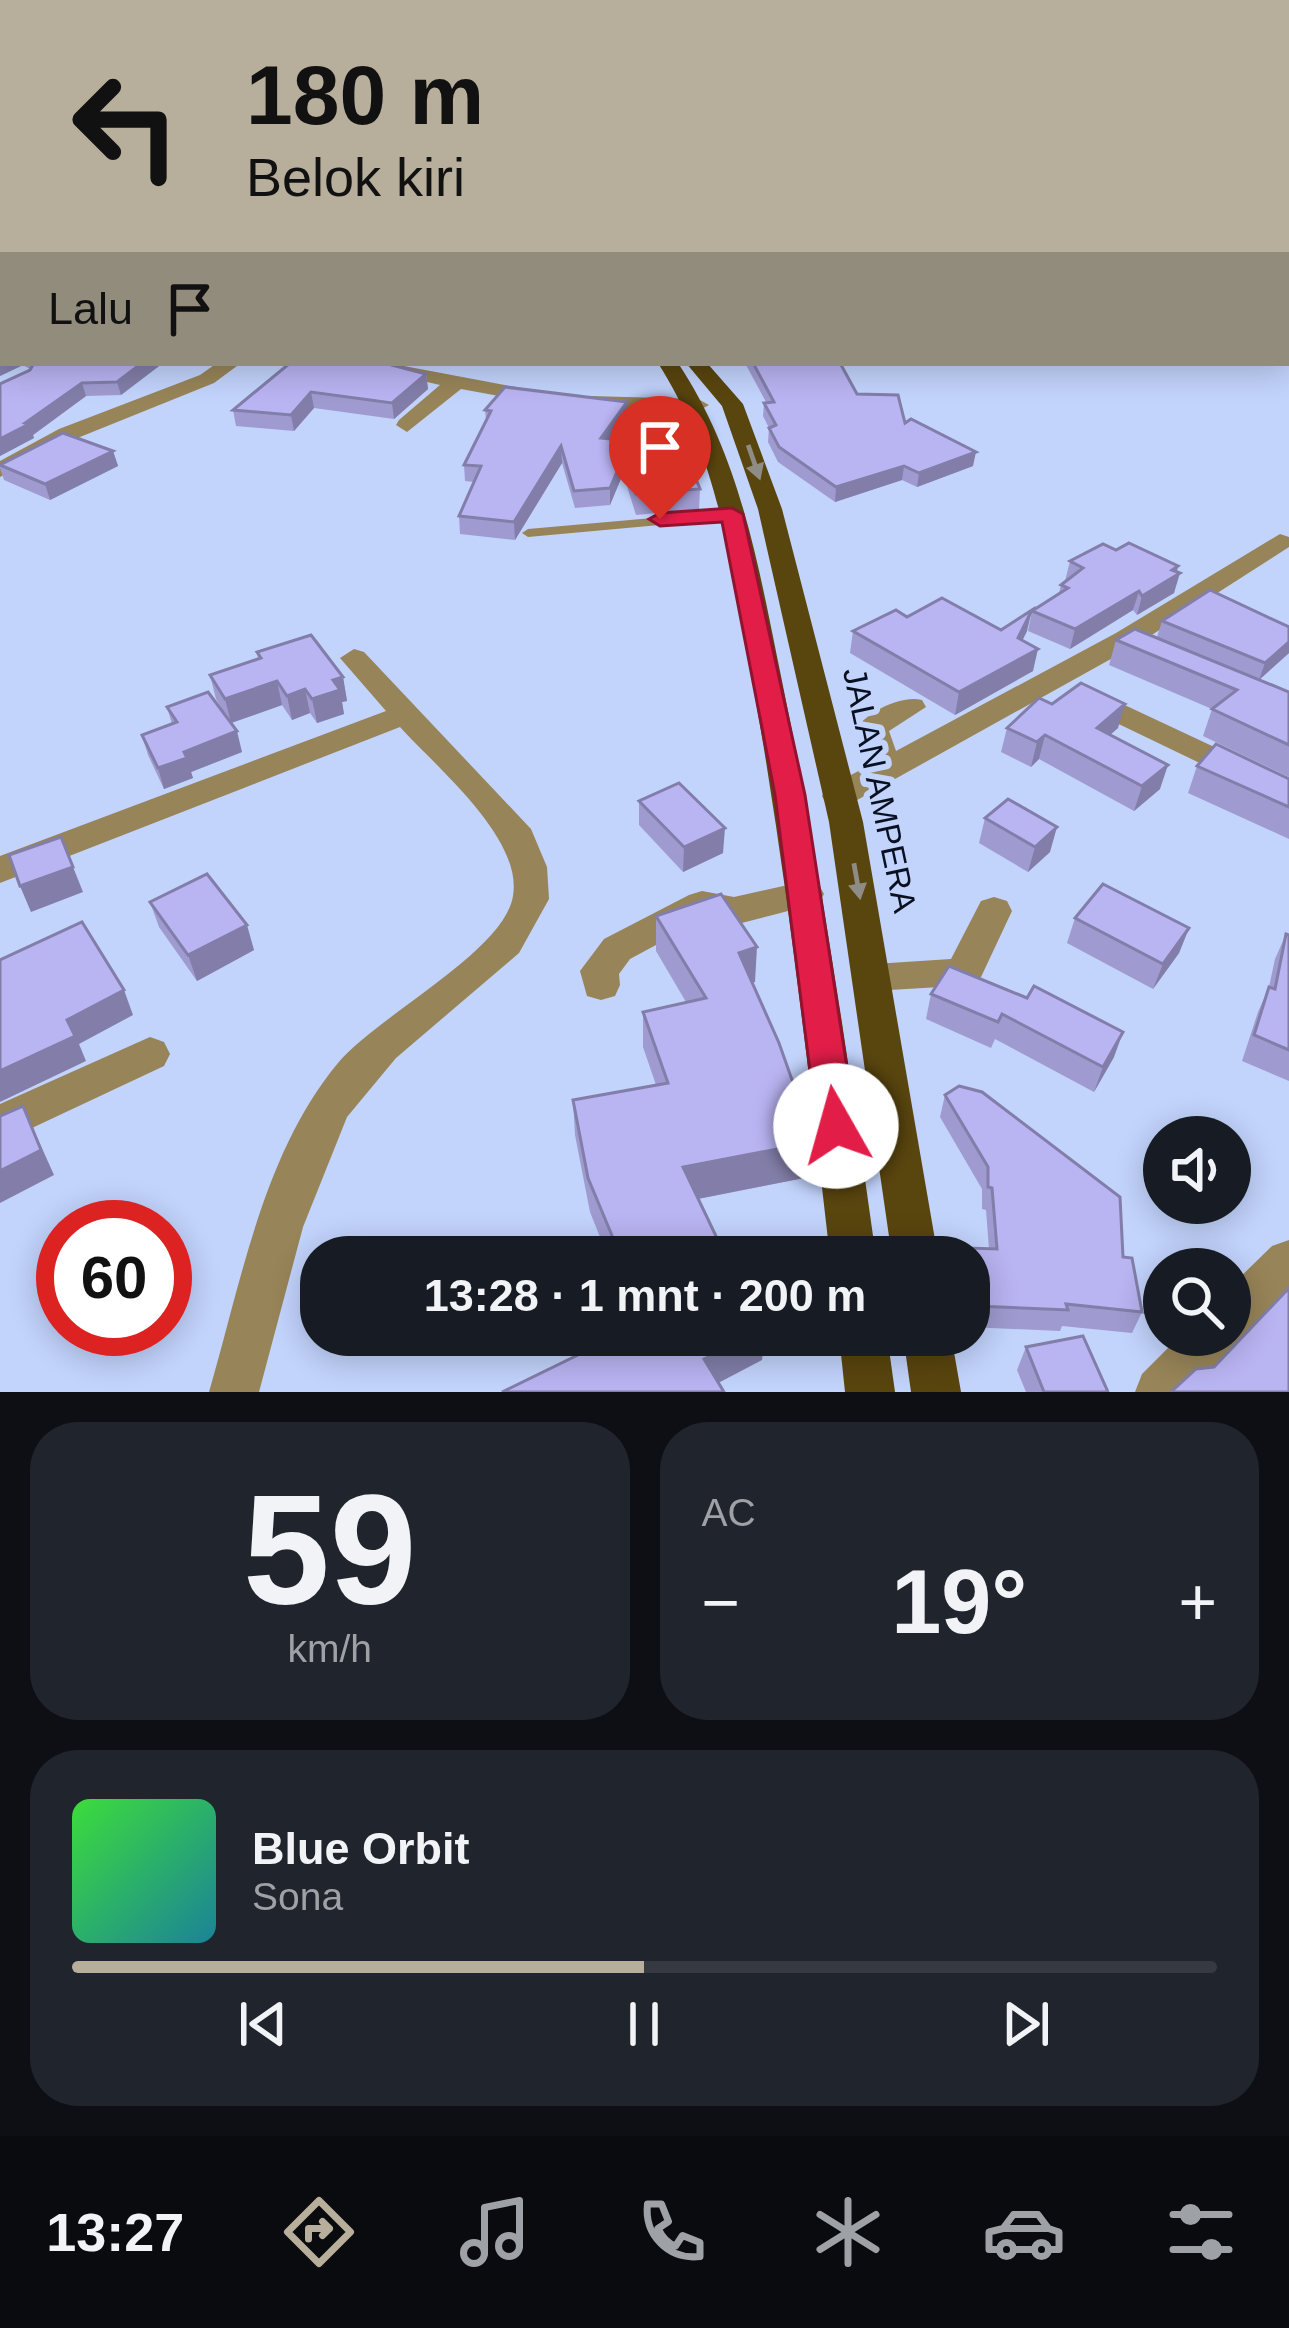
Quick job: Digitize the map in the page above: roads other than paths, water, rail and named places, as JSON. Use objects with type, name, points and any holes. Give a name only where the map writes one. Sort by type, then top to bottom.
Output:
[{"type":"main road","points":[[670,366],[698,405],[732,514],[787,778],[850,1236]]},
{"type":"main road","name":"JALAN AMPERA","points":[[699,366],[732,404],[770,509],[838,796],[873,976],[912,1236]]},
{"type":"main road","points":[[826,1040],[882,1042]]},
{"type":"main road","points":[[865,1356],[870,1392]]},
{"type":"main road","points":[[930,1356],[936,1392]]},
{"type":"street","points":[[0,470],[67,434],[206,379],[227,366]]},
{"type":"street","points":[[384,366],[457,374],[533,397],[698,405]]},
{"type":"street","points":[[407,425],[457,374]]},
{"type":"street","points":[[838,796],[1126,639],[1280,542]]},
{"type":"street","points":[[1126,639],[1166,657]]},
{"type":"street","points":[[234,1392],[287,1214],[317,1132],[339,1094],[364,1061],[484,965],[520,924],[530,902],[532,871],[519,837],[354,658]]},
{"type":"street","points":[[1052,679],[1289,795]]},
{"type":"street","points":[[887,769],[872,727],[911,706]]},
{"type":"street","points":[[0,870],[405,713]]},
{"type":"street","points":[[601,985],[599,971],[617,950],[702,904],[734,911],[806,894]]},
{"type":"street","points":[[873,976],[959,974],[968,967],[994,911]]},
{"type":"street","points":[[0,1124],[150,1054]]},
{"type":"street","points":[[1251,1300],[1289,1262]]},
{"type":"street","points":[[1160,1392],[1195,1356]]},
{"type":"lane","points":[[528,532],[732,514]]}]
